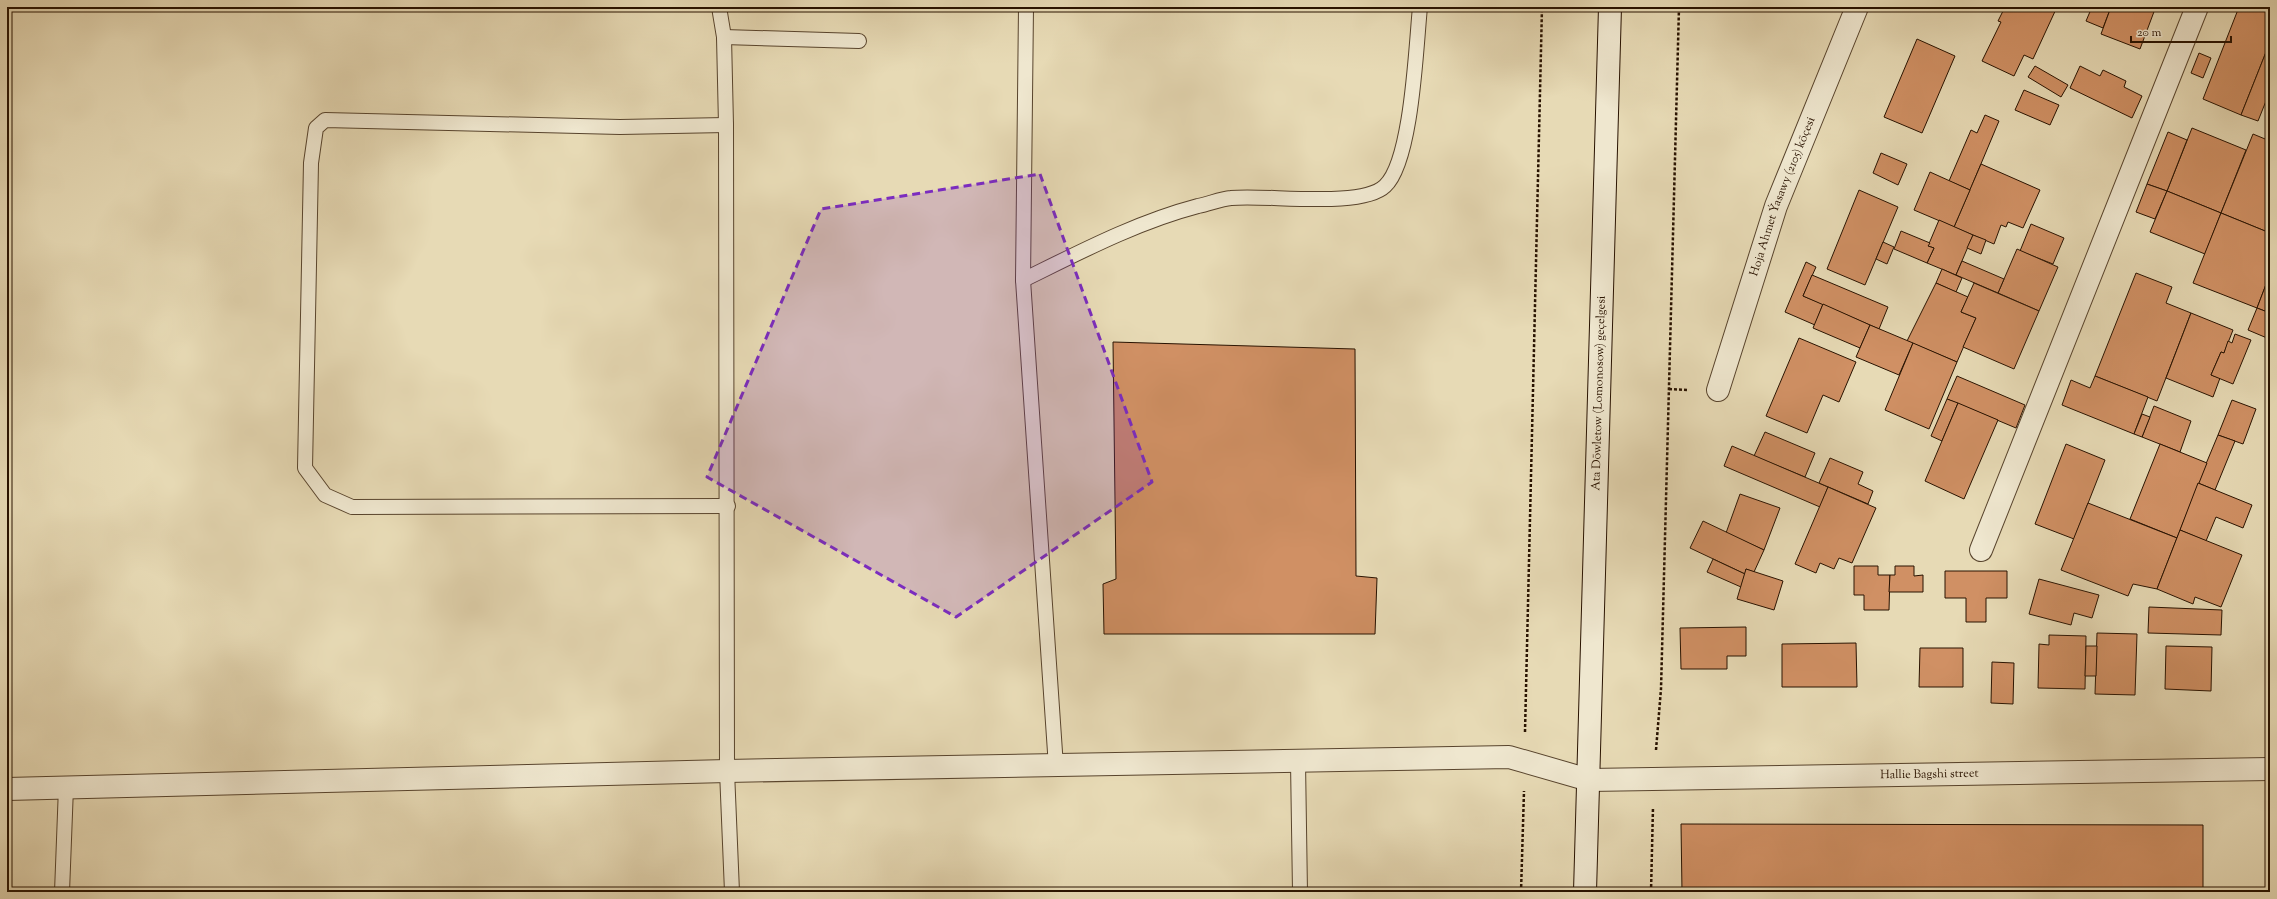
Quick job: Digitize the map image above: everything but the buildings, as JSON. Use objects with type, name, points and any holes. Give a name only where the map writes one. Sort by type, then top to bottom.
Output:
[{"type":"street","name":"Ata Döwletow (Lomonosow) geçelgesi","points":[[1589,780],[1610,7]]},
{"type":"street","name":"Hoja Ahmet Ýasawy (2105) köçesi","points":[[1718,390],[1776,206],[1857,7]]},
{"type":"street","points":[[1981,550],[2197,7]]},
{"type":"street","name":"Hallie Bagshi street","points":[[7,789],[727,771],[1298,762],[1509,757],[1589,780],[2270,769]]},
{"type":"street","points":[[1585,892],[1589,780]]},
{"type":"lane","points":[[719,7],[724,37],[726,125],[728,506],[727,771],[732,892]]},
{"type":"lane","points":[[1026,7],[1023,280],[1056,766]]},
{"type":"lane","points":[[1023,280],[1114,235],[1187,209],[1231,198],[1342,198],[1368,194],[1385,186],[1398,165],[1407,123],[1420,7]]},
{"type":"lane","points":[[724,37],[858,41]]},
{"type":"lane","points":[[726,125],[620,127],[325,120],[316,128],[312,163],[306,468],[325,495],[352,507],[728,506]]},
{"type":"lane","points":[[1298,762],[1300,892]]},
{"type":"lane","points":[[62,892],[66,787]]},
{"type":"path","points":[[1521,892],[1542,7]]},
{"type":"path","points":[[1651,892],[1654,779],[1661,689],[1679,7]]},
{"type":"highlighted area","points":[[1040,174],[1152,482],[956,617],[707,477],[821,209]]}]
